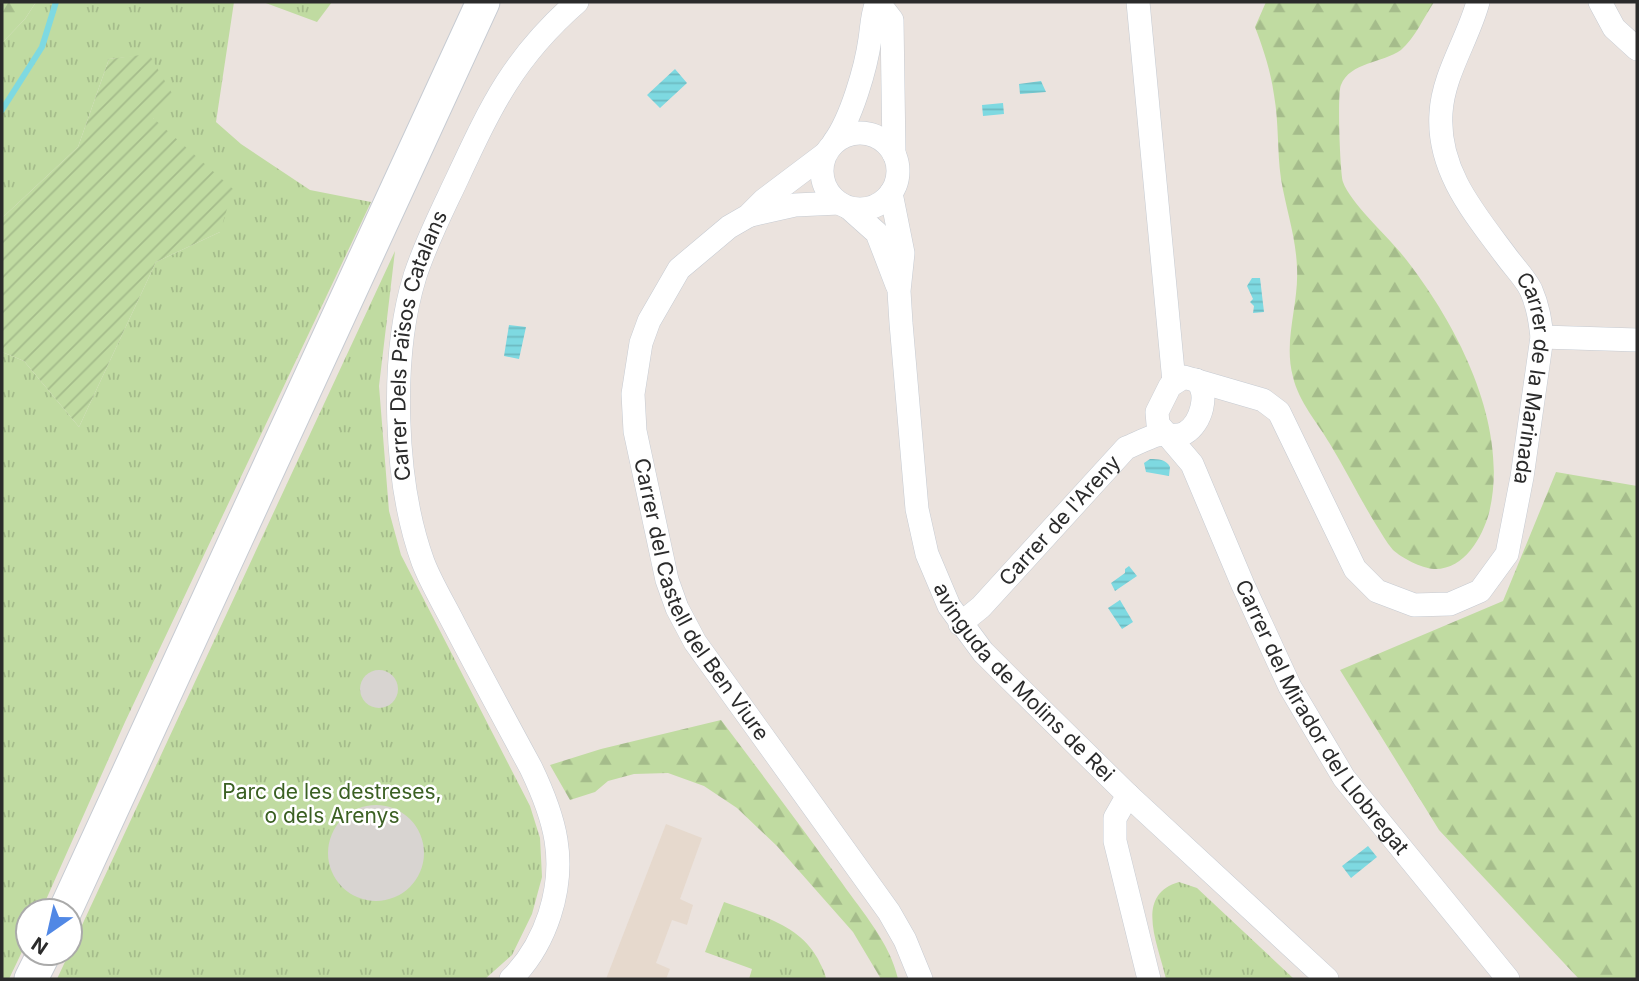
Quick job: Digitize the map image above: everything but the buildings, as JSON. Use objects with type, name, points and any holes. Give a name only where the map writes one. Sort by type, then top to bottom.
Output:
[{"type":"street","points":[[71,897],[483,2]]},
{"type":"street","name":"Carrer Dels Països Catalans","points":[[511,979],[533,950],[546,926],[555,887],[558,855],[556,840],[544,796],[531,768],[424,564],[410,518],[405,488],[398,371],[415,276],[429,239],[488,112],[511,73],[532,45],[578,2]]},
{"type":"street","points":[[877,2],[892,20],[894,154],[898,167],[897,181],[883,202],[860,209],[844,205],[829,194],[822,181],[821,168],[830,148],[844,128],[870,42],[873,11],[877,2]]},
{"type":"street","points":[[1138,2],[1185,381],[1157,412],[1158,424],[1168,434]]},
{"type":"street","name":"Carrer de la Marinada","points":[[1185,381],[1263,400],[1279,412],[1355,569],[1377,590],[1414,605],[1450,604],[1480,591],[1507,554],[1522,477],[1542,337],[1539,314],[1530,288],[1456,185],[1445,157],[1441,134],[1445,89],[1478,2]]},
{"type":"street","points":[[1601,2],[1614,28],[1637,49]]},
{"type":"street","points":[[830,148],[844,135],[867,133],[878,137],[894,154]]},
{"type":"street","name":"Carrer del Castell del Ben Viure","points":[[830,148],[790,183],[764,200],[748,216],[729,227],[680,269],[649,321],[636,366],[633,394],[635,431],[667,580],[677,608],[695,642],[867,878],[905,940],[920,979]]},
{"type":"street","name":"avinguda de Molins de Rei","points":[[891,193],[903,253],[900,291],[917,509],[927,554],[940,587],[961,624],[983,652],[1128,795],[1327,979]]},
{"type":"street","name":"Carrer del Castell del Ben Viure","points":[[748,216],[795,205],[844,205]]},
{"type":"street","name":"avinguda de Molins de Rei","points":[[844,205],[877,233],[900,291]]},
{"type":"street","points":[[1542,337],[1637,340]]},
{"type":"street","points":[[1185,381],[1204,390],[1205,397],[1201,408]]},
{"type":"street","points":[[1201,408],[1244,396]]},
{"type":"street","name":"Carrer de l'Areny","points":[[961,624],[982,607],[1126,448],[1158,435],[1179,435],[1190,429],[1201,408]]},
{"type":"street","name":"Carrer del Mirador del Llobregat","points":[[1168,434],[1192,464],[1290,687],[1343,778],[1508,979]]},
{"type":"street","points":[[1128,795],[1115,818],[1115,841],[1149,979]]},
{"type":"shaded area","points":[[379,670],[393,675],[398,689],[393,703],[379,708],[365,703],[360,689],[365,675]]},
{"type":"shaded area","points":[[376,805],[394,809],[410,819],[420,835],[424,853],[420,871],[410,887],[394,897],[376,901],[358,897],[342,887],[332,871],[328,853],[332,835],[342,819],[358,809]]},
{"type":"shaded area","points":[[666,824],[702,838],[680,899],[693,905],[687,925],[672,920],[656,963],[670,969],[666,979],[606,979]]},
{"type":"green space","points":[[2,2],[36,2],[25,19],[2,43]]},
{"type":"green space","points":[[36,2],[234,2],[216,122],[241,144],[310,190],[371,202],[125,722],[47,897],[14,897],[15,967],[9,979],[2,979],[2,352],[24,361],[79,427],[156,262],[220,232],[153,118],[149,55],[109,59],[78,147],[2,218],[2,43],[25,19]]},
{"type":"green space","points":[[263,2],[332,2],[317,22]]},
{"type":"green space","points":[[1266,2],[1434,2],[1401,50],[1359,67],[1345,77],[1340,91],[1339,133],[1342,176],[1347,190],[1400,252],[1440,308],[1458,340],[1485,409],[1492,444],[1494,479],[1489,513],[1482,532],[1470,551],[1445,568],[1434,569],[1418,565],[1390,547],[1304,403],[1293,377],[1290,336],[1297,282],[1296,257],[1281,179],[1273,86],[1255,27]]},
{"type":"green space","points":[[149,54],[173,95],[153,118],[233,189],[220,232],[156,262],[79,427],[24,361],[2,352],[2,218],[78,147],[109,59]]},
{"type":"green space","name":"Parc de les destreses, o dels Arenys","points":[[395,251],[379,386],[389,511],[401,555],[530,806],[540,838],[542,877],[532,914],[512,955],[485,979],[57,979],[63,967],[84,967],[84,921]]},
{"type":"green space","points":[[1556,472],[1637,486],[1637,979],[1579,979],[1439,830],[1340,670],[1503,601]]},
{"type":"green space","points":[[721,720],[875,929],[889,953],[898,979],[881,979],[853,932],[777,846],[737,808],[704,786],[668,773],[634,774],[608,781],[595,792],[570,800],[550,765],[601,749]]},
{"type":"green space","points":[[1179,882],[1197,888],[1294,979],[1166,979],[1155,937],[1153,910],[1157,898],[1165,889]]},
{"type":"green space","points":[[724,902],[777,922],[800,937],[818,959],[826,979],[749,979],[752,969],[705,952]]},
{"type":"water","points":[[675,69],[687,83],[660,108],[647,95]]},
{"type":"water","points":[[1041,81],[1046,92],[1020,94],[1019,84]]},
{"type":"water","points":[[1003,103],[1004,114],[983,116],[982,105]]},
{"type":"water","points":[[1252,278],[1260,278],[1264,312],[1253,313],[1254,306],[1250,302],[1253,299],[1247,286]]},
{"type":"water","points":[[509,325],[526,327],[519,359],[504,356]]},
{"type":"water","points":[[1150,459],[1166,462],[1170,467],[1169,476],[1146,472],[1144,463]]},
{"type":"water","points":[[1129,566],[1137,576],[1115,591],[1111,583],[1125,573]]},
{"type":"water","points":[[1120,600],[1133,622],[1122,629],[1108,608]]},
{"type":"water","points":[[1368,846],[1377,857],[1351,878],[1342,866]]},
{"type":"waterway","points":[[2,110],[42,47],[56,2]]}]
